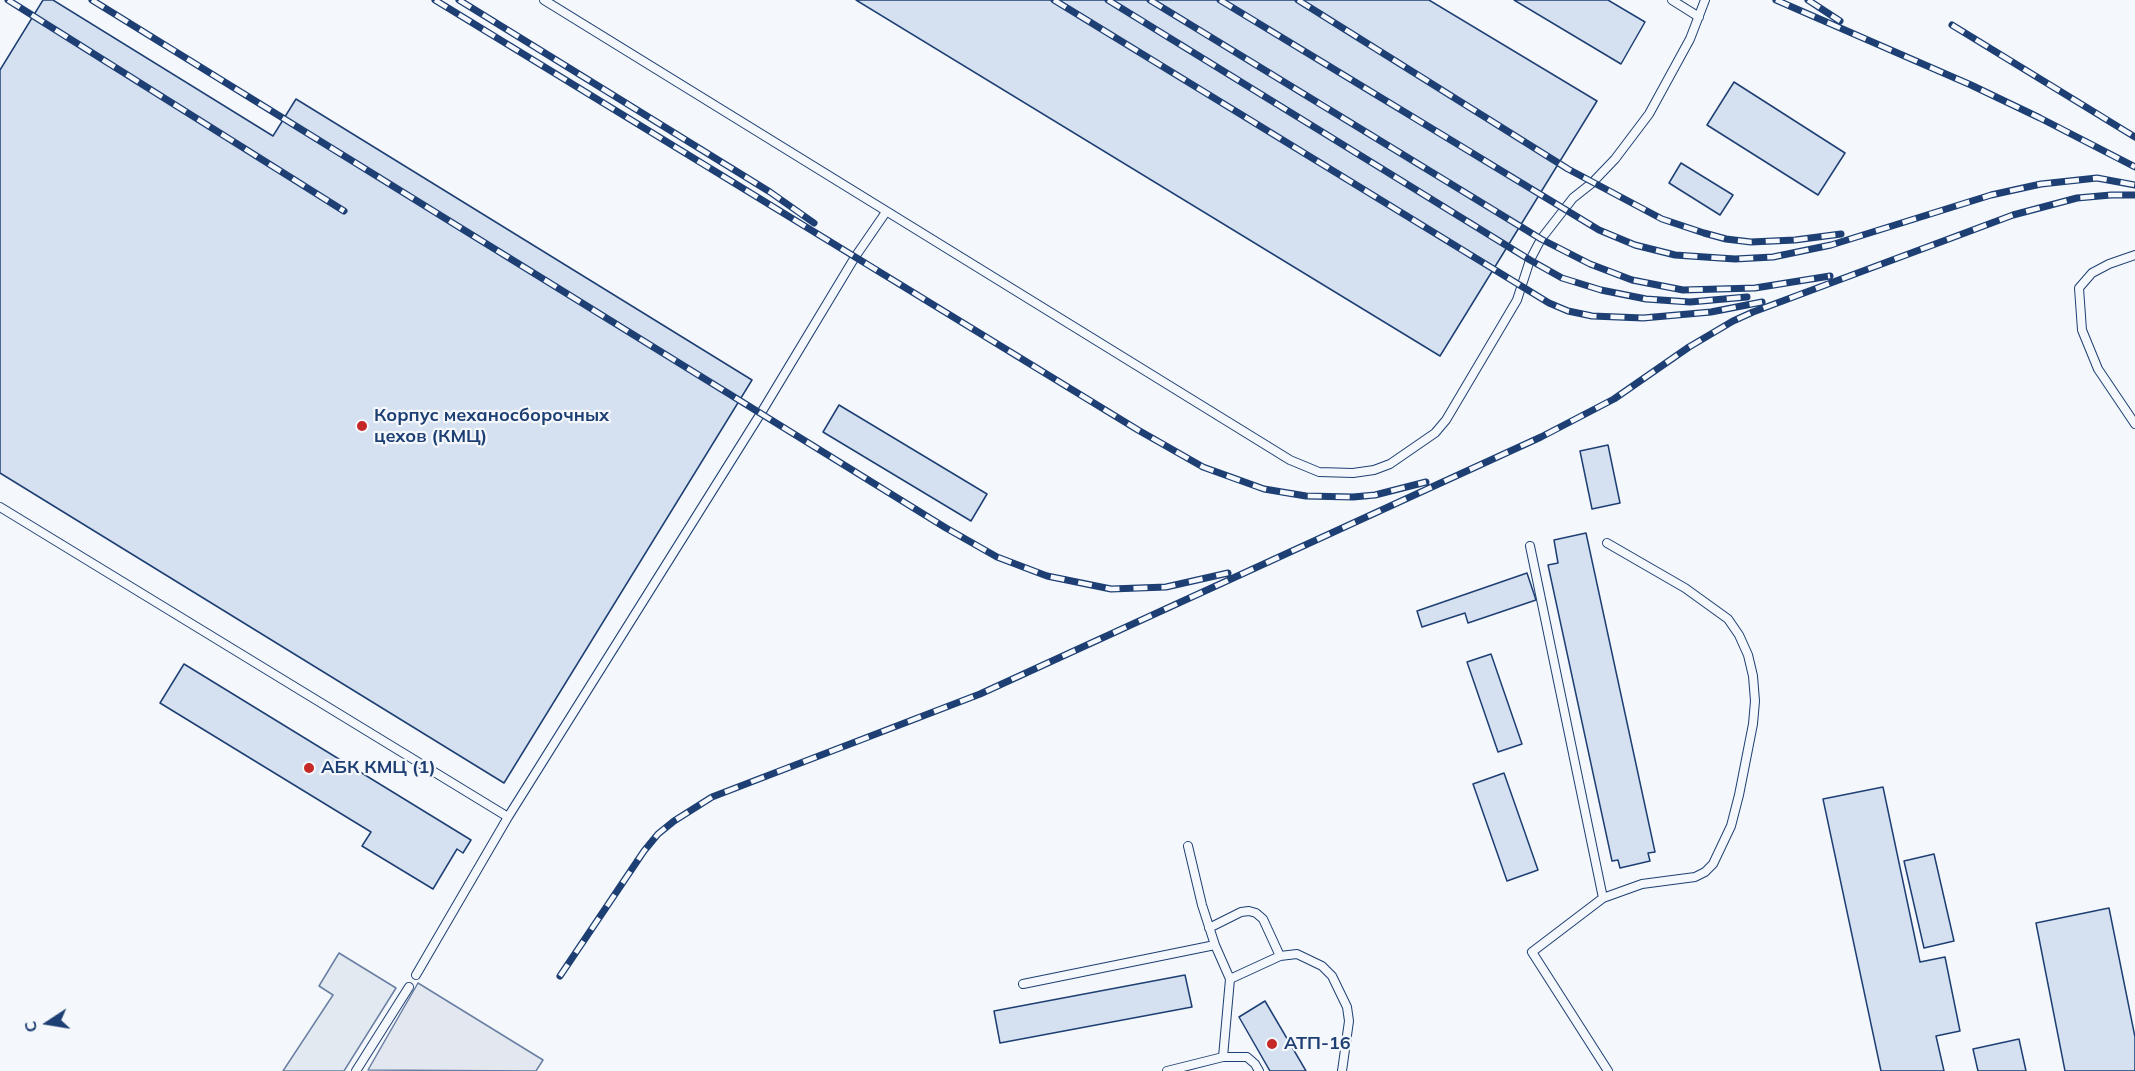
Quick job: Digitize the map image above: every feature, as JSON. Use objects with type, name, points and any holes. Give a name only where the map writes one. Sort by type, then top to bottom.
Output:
[{"type":"lane","points":[[544,0],[1290,460],[1319,472],[1353,473],[1374,470],[1390,464],[1435,433],[1446,420],[1517,300],[1530,260],[1541,239],[1573,198],[1593,183],[1615,159],[1649,114],[1690,39],[1705,0]]},
{"type":"lane","points":[[1672,0],[1699,17]]},
{"type":"lane","points":[[416,975],[508,817],[761,413],[855,257],[886,212]]},
{"type":"lane","points":[[2135,255],[2092,273],[2079,288],[2082,330],[2098,369],[2135,424]]},
{"type":"lane","points":[[0,507],[508,817]]},
{"type":"lane","points":[[1607,543],[1685,588],[1728,619],[1739,635],[1748,655],[1755,700],[1754,724],[1739,795],[1731,826],[1713,864],[1705,872],[1695,877],[1642,884],[1604,898],[1532,952],[1608,1071]]},
{"type":"lane","points":[[1530,546],[1604,898]]},
{"type":"lane","points":[[1188,846],[1209,928],[1230,979],[1223,1058]]},
{"type":"lane","points":[[1209,928],[1240,912],[1256,913],[1263,919],[1281,956]]},
{"type":"lane","points":[[1023,984],[1215,945]]},
{"type":"lane","points":[[1230,979],[1281,956],[1297,954],[1322,966],[1332,976],[1347,1007],[1349,1021],[1342,1071]]},
{"type":"lane","points":[[356,1071],[409,987]]},
{"type":"lane","points":[[1167,1071],[1223,1058],[1247,1058],[1255,1064],[1259,1071]]},
{"type":"shaded area","points":[[339,953],[396,988],[344,1071],[283,1071],[333,995],[319,986]]},
{"type":"shaded area","points":[[418,983],[543,1060],[536,1071],[368,1070]]},
{"type":"building","name":"Корпус механосборочных цехов (КМЦ)","points":[[43,0],[53,0],[273,136],[296,99],[752,380],[504,783],[0,473],[0,70]]},
{"type":"building","points":[[856,0],[1429,0],[1597,101],[1440,356]]},
{"type":"building","points":[[1514,0],[1608,0],[1645,22],[1621,64]]},
{"type":"building","points":[[1734,82],[1845,153],[1818,195],[1707,125]]},
{"type":"building","points":[[1681,163],[1733,195],[1720,215],[1669,183]]},
{"type":"building","points":[[839,405],[987,494],[971,521],[823,432]]},
{"type":"building","points":[[1608,445],[1620,503],[1592,509],[1580,451]]},
{"type":"building","points":[[1586,533],[1655,852],[1648,853],[1650,861],[1620,868],[1618,860],[1612,861],[1548,565],[1558,563],[1554,540]]},
{"type":"building","points":[[1527,573],[1536,600],[1468,623],[1465,613],[1422,627],[1417,611]]},
{"type":"building","points":[[1491,654],[1522,744],[1498,752],[1467,662]]},
{"type":"building","name":"АБК КМЦ (1)","points":[[184,664],[471,840],[463,853],[457,849],[433,889],[362,846],[371,832],[160,703]]},
{"type":"building","points":[[1504,773],[1538,870],[1507,881],[1473,784]]},
{"type":"building","points":[[1883,787],[1920,962],[1945,957],[1960,1031],[1936,1036],[1944,1071],[1881,1071],[1823,799]]},
{"type":"building","points":[[1934,854],[1954,941],[1924,948],[1904,861]]},
{"type":"building","points":[[2109,908],[2135,1037],[2135,1071],[2065,1071],[2036,923]]},
{"type":"building","points":[[1185,975],[1192,1007],[1000,1043],[994,1011]]},
{"type":"building","name":"АТП-16","points":[[1265,1001],[1306,1071],[1270,1071],[1239,1017]]},
{"type":"building","points":[[2019,1039],[2026,1071],[1978,1071],[1973,1049]]},
{"type":"railway","points":[[8,0],[344,211]]},
{"type":"railway","points":[[92,0],[946,528],[997,557],[1047,576],[1111,589],[1166,587],[1228,573]]},
{"type":"railway","points":[[435,0],[1138,430],[1203,467],[1264,489],[1306,496],[1375,495],[1426,482]]},
{"type":"railway","points":[[459,0],[770,192],[814,223]]},
{"type":"railway","points":[[1054,0],[1549,303],[1568,311],[1592,316],[1643,318],[1711,312],[1762,302]]},
{"type":"railway","points":[[1108,0],[1562,278],[1601,290],[1646,299],[1690,302],[1747,297]]},
{"type":"railway","points":[[1150,0],[1541,239],[1590,264],[1632,280],[1683,290],[1755,288],[1830,276]]},
{"type":"railway","points":[[1220,0],[1599,230],[1635,245],[1675,255],[1735,259],[1773,257],[1831,245],[1991,195],[2041,184],[2097,178],[2135,185]]},
{"type":"railway","points":[[1298,0],[1568,169],[1662,219],[1726,239],[1751,242],[1795,240],[1841,234]]},
{"type":"railway","points":[[1776,0],[1971,85],[2135,167]]},
{"type":"railway","points":[[1808,0],[1840,21]]},
{"type":"railway","points":[[1952,25],[2135,137]]},
{"type":"railway","points":[[560,976],[644,851],[658,834],[712,797],[980,694],[1541,437],[1614,399],[1689,347],[1753,312],[2013,215],[2077,198],[2135,195]]},
{"type":"place","name":"Корпус механосборочных цехов (КМЦ)","points":[[362,426]]},
{"type":"place","name":"АБК КМЦ (1)","points":[[309,768]]},
{"type":"place","name":"АТП-16","points":[[1272,1044]]}]
